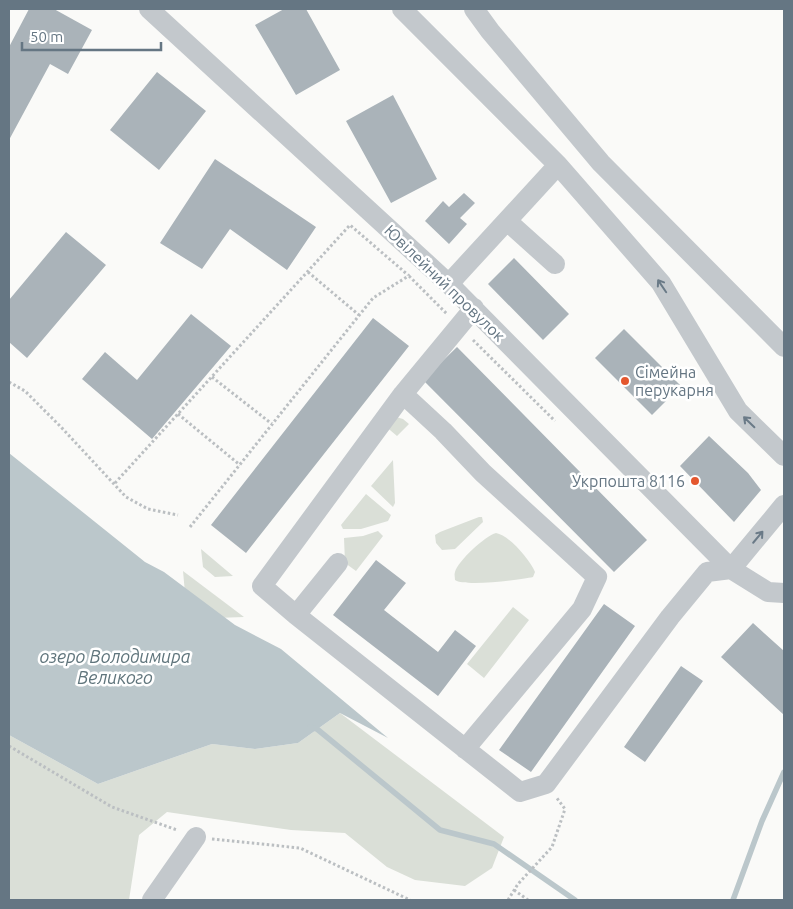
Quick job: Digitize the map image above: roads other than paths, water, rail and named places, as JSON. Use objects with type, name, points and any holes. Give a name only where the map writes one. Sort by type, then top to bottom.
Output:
[{"type":"street","name":"Ювілейний провулок","points":[[149,9],[474,308],[731,569],[768,592],[784,593]]},
{"type":"street","points":[[402,9],[558,165],[661,283],[738,411],[784,456]]},
{"type":"street","points":[[474,9],[490,31],[511,53],[601,163],[784,347]]},
{"type":"street","points":[[450,285],[456,276],[558,165]]},
{"type":"street","points":[[507,222],[555,264]]},
{"type":"street","points":[[474,308],[403,394],[262,586],[520,792],[546,784],[670,617],[707,572],[731,569],[784,505]]},
{"type":"street","points":[[403,394],[483,472],[597,577],[582,609],[465,749]]},
{"type":"street","points":[[296,615],[338,563]]},
{"type":"street","points":[[152,900],[196,837]]},
{"type":"water","name":"озеро Володимира Великого","points":[[9,453],[145,562],[164,572],[235,625],[281,649],[388,738],[340,713],[298,743],[255,749],[212,744],[98,784],[9,735]]},
{"type":"waterway","points":[[310,727],[317,729],[440,830],[494,844],[575,900]]},
{"type":"waterway","points":[[733,900],[762,821],[784,772]]},
{"type":"place","name":"Сімейна перукарня","points":[[625,381]]},
{"type":"place","name":"Укрпошта 8116","points":[[695,481]]}]
